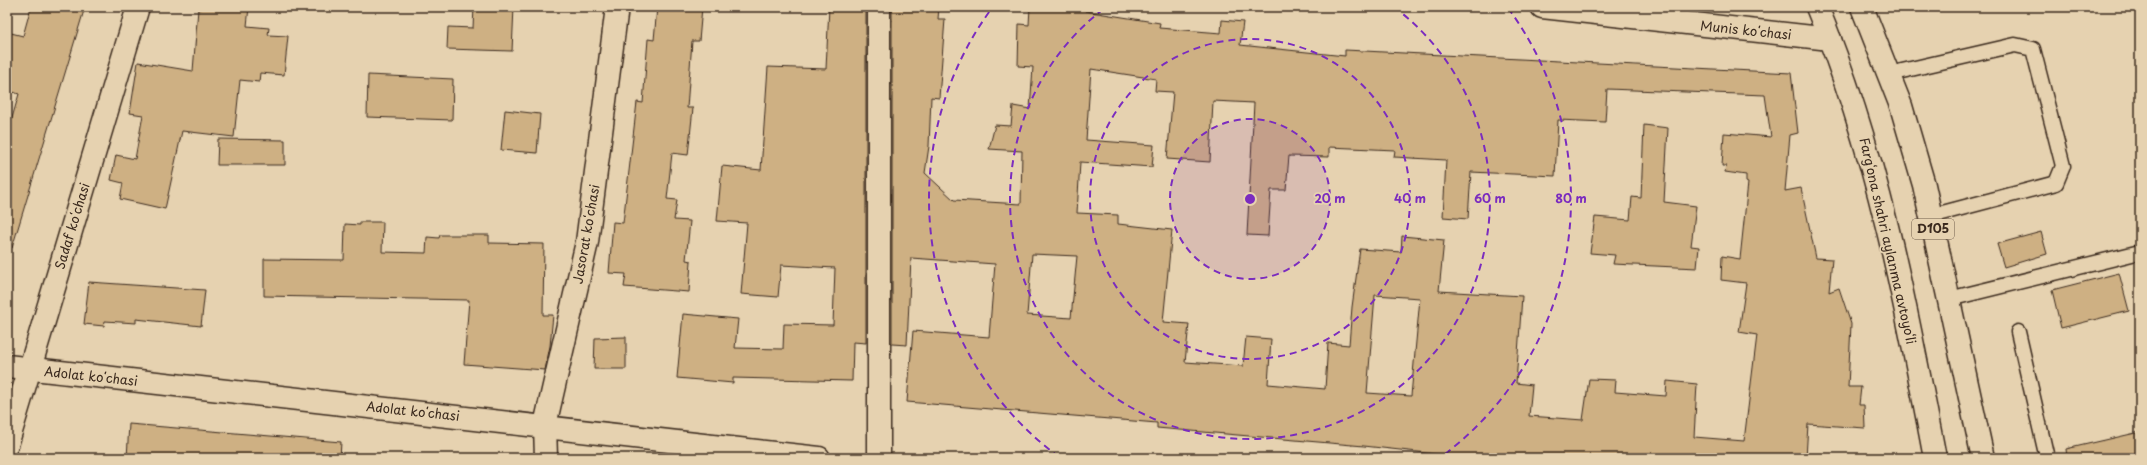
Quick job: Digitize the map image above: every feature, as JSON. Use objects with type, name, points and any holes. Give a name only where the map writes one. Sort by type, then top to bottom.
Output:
[{"type":"main road","name":"Sadaf koʻchasi","points":[[7,445],[138,7]]},
{"type":"main road","name":"Jasorat koʻchasi","points":[[546,458],[545,425],[587,242],[617,7]]},
{"type":"main road","points":[[879,458],[880,7]]},
{"type":"main road","name":"Munis koʻchasi","points":[[1542,7],[1830,39]]},
{"type":"main road","name":"Farg‘ona shahri aylanma avtoyo‘li","points":[[1817,7],[1856,111],[1878,188],[1917,363],[1935,458]]},
{"type":"main road","name":"D105","points":[[1862,7],[1901,106],[1922,178],[1983,458]]},
{"type":"main road","name":"Adolat koʻchasi","points":[[7,366],[29,370],[545,425],[819,458]]},
{"type":"lane","points":[[1889,74],[2015,45],[2033,49],[2063,166],[2056,183],[1930,216]]},
{"type":"lane","points":[[1949,299],[2140,252]]},
{"type":"lane","points":[[2018,332],[2046,458]]},
{"type":"building","points":[[31,7],[85,7],[12,248],[7,247],[7,135],[19,94],[7,90],[7,32],[23,36]]},
{"type":"building","points":[[201,7],[249,7],[247,26],[269,28],[268,35],[288,36],[284,75],[260,73],[259,82],[240,80],[234,137],[182,131],[165,209],[120,199],[123,183],[111,180],[116,155],[135,159],[143,115],[130,113],[138,62],[193,71],[198,9],[201,9]]},
{"type":"building","points":[[474,7],[514,7],[512,51],[447,49],[448,27],[473,28]]},
{"type":"building","points":[[657,7],[702,7],[699,41],[692,41],[687,108],[693,108],[688,155],[672,153],[667,199],[677,200],[674,220],[690,221],[686,260],[691,261],[689,292],[624,287],[626,274],[609,273],[613,222],[623,223],[637,102],[643,103],[648,39],[654,40]]},
{"type":"building","points":[[829,7],[866,7],[866,343],[853,342],[852,381],[733,378],[733,383],[677,378],[683,314],[738,319],[735,348],[783,349],[784,324],[833,325],[835,268],[781,265],[778,297],[741,294],[747,223],[717,221],[722,166],[761,170],[768,67],[826,69]]},
{"type":"building","points":[[892,7],[939,7],[938,19],[945,19],[939,98],[931,97],[929,146],[925,173],[954,200],[1021,204],[1022,151],[989,149],[995,125],[1011,126],[1013,106],[1030,109],[1033,67],[1018,66],[1019,24],[1029,25],[1030,7],[1085,9],[1085,11],[1160,23],[1159,28],[1221,33],[1222,20],[1243,22],[1240,45],[1345,56],[1345,50],[1791,73],[1798,133],[1790,135],[1785,191],[1801,188],[1816,258],[1832,259],[1829,292],[1839,288],[1851,324],[1848,387],[1861,387],[1859,405],[1864,405],[1865,428],[1808,424],[1806,458],[1472,458],[1364,446],[1157,428],[1157,423],[907,402],[913,331],[989,337],[995,264],[911,258],[907,345],[892,344]],"holes":[[[1091,69],[1156,79],[1155,91],[1173,92],[1167,159],[1210,162],[1213,101],[1254,103],[1247,235],[1268,236],[1271,190],[1286,190],[1289,156],[1329,157],[1329,147],[1395,150],[1394,157],[1446,160],[1443,217],[1468,219],[1471,172],[1555,176],[1558,120],[1605,122],[1607,89],[1765,95],[1771,137],[1724,133],[1722,166],[1726,166],[1725,172],[1746,175],[1746,182],[1748,183],[1740,259],[1722,256],[1721,280],[1746,283],[1739,332],[1757,335],[1744,441],[1694,437],[1697,384],[1667,381],[1666,396],[1615,392],[1616,380],[1589,379],[1583,420],[1529,416],[1532,385],[1516,383],[1522,296],[1439,291],[1444,240],[1402,236],[1401,252],[1360,249],[1352,307],[1349,345],[1328,343],[1325,389],[1268,384],[1271,339],[1246,337],[1243,366],[1185,362],[1189,324],[1163,322],[1172,230],[1118,224],[1118,215],[1077,213],[1080,162],[1152,167],[1154,145],[1086,140]],[[1032,254],[1077,256],[1071,318],[1027,315]],[[1375,295],[1420,298],[1411,396],[1367,393]]]},
{"type":"building","points":[[368,75],[453,79],[452,120],[367,117]]},
{"type":"building","points":[[505,110],[540,114],[537,153],[501,150]]},
{"type":"building","points":[[1644,125],[1668,128],[1664,202],[1696,206],[1691,246],[1699,247],[1697,268],[1613,264],[1615,255],[1590,253],[1595,217],[1630,220],[1632,197],[1641,198]]},
{"type":"building","points":[[218,139],[285,140],[285,165],[217,165]]},
{"type":"building","points":[[360,222],[383,222],[382,252],[426,253],[427,237],[439,238],[440,235],[489,235],[489,243],[544,244],[543,315],[553,315],[550,346],[545,370],[464,364],[469,300],[264,296],[264,259],[344,260],[345,224],[360,225]]},
{"type":"building","points":[[2041,232],[2047,254],[2004,267],[1997,244]]},
{"type":"building","points":[[2119,273],[2129,311],[2061,328],[2052,290]]},
{"type":"building","points":[[89,282],[205,290],[201,326],[136,319],[136,323],[105,321],[104,326],[84,324]]},
{"type":"building","points":[[626,337],[626,369],[594,369],[595,338]]},
{"type":"building","points":[[129,424],[341,442],[340,458],[127,458]]},
{"type":"building","points":[[2140,432],[2140,458],[2067,458],[2066,449]]}]
